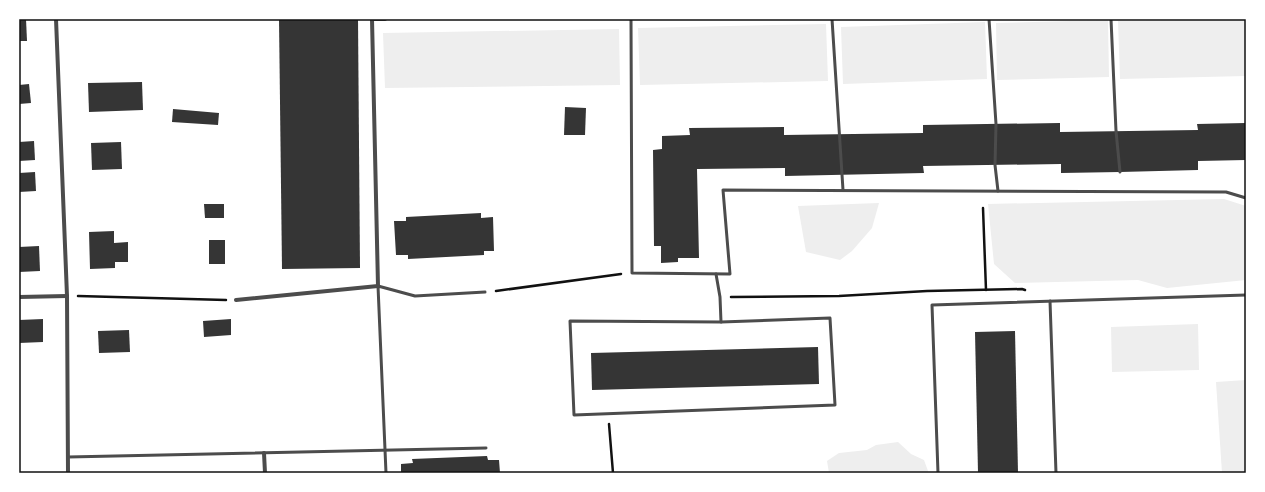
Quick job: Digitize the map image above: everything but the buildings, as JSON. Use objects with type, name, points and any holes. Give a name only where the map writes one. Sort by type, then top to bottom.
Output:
[{"type":"street","points":[[56,19],[67,296],[68,473]]},
{"type":"street","points":[[236,300],[378,286],[372,19],[385,19]]},
{"type":"street","points":[[19,297],[67,296]]},
{"type":"street","points":[[264,453],[265,473]]},
{"type":"lane","points":[[631,19],[632,273],[730,274],[723,190],[1226,192],[1246,198]]},
{"type":"lane","points":[[832,19],[843,190]]},
{"type":"lane","points":[[989,19],[996,124],[995,165],[998,190]]},
{"type":"lane","points":[[1111,19],[1116,131],[1120,172]]},
{"type":"lane","points":[[716,274],[720,297],[720,322]]},
{"type":"lane","points":[[386,473],[378,286],[414,296],[485,292]]},
{"type":"lane","points":[[938,473],[932,305],[1246,295]]},
{"type":"lane","points":[[1050,301],[1056,473]]},
{"type":"lane","points":[[830,318],[835,405],[574,415],[570,321],[720,322],[830,318]]},
{"type":"lane","points":[[68,457],[486,448]]},
{"type":"path","points":[[983,208],[986,290]]},
{"type":"path","points":[[485,292],[632,273]]},
{"type":"path","points":[[720,297],[839,296],[1022,289],[1029,292]]},
{"type":"path","points":[[67,296],[236,300]]},
{"type":"path","points":[[608,413],[613,473]]},
{"type":"shaded area","points":[[1246,19],[1246,76],[1120,79],[1118,21]]},
{"type":"shaded area","points":[[1108,20],[1109,77],[997,80],[996,23]]},
{"type":"shaded area","points":[[985,22],[987,79],[843,84],[841,27]]},
{"type":"shaded area","points":[[826,24],[828,81],[640,85],[638,28]]},
{"type":"shaded area","points":[[619,29],[620,85],[385,88],[383,33]]},
{"type":"shaded area","points":[[1224,199],[1246,206],[1246,280],[1167,288],[1138,280],[1015,283],[994,264],[988,204]]},
{"type":"shaded area","points":[[879,203],[872,228],[852,251],[840,260],[806,252],[798,206]]},
{"type":"shaded area","points":[[1198,324],[1199,370],[1112,372],[1111,327]]},
{"type":"shaded area","points":[[1246,380],[1246,473],[1222,473],[1216,382]]},
{"type":"shaded area","points":[[898,442],[911,454],[924,460],[928,473],[829,473],[827,461],[839,453],[867,450],[876,445]]}]
